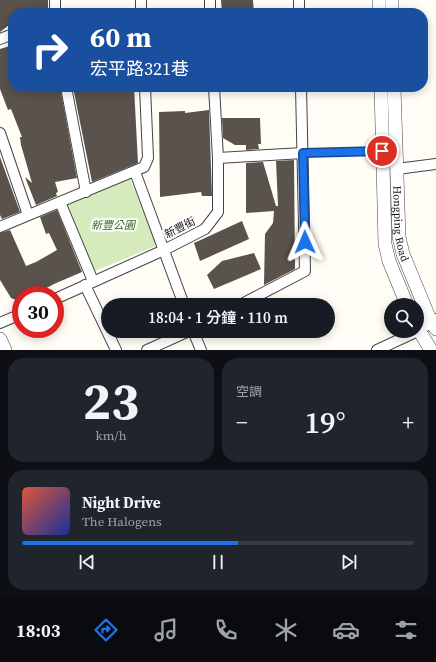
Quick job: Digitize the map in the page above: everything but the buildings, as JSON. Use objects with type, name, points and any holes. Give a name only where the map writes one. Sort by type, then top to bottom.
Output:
[{"type":"street","points":[[67,92],[86,192]]},
{"type":"street","points":[[0,227],[144,167],[148,158],[144,92]]},
{"type":"street","name":"新豐街","points":[[64,295],[164,250],[205,229],[218,212],[218,158],[214,92]]},
{"type":"street","points":[[253,298],[305,271],[301,92]]},
{"type":"street","name":"Hongping Road","points":[[381,92],[385,244],[388,261],[405,298]]},
{"type":"street","name":"Hongping Road","points":[[394,92],[399,237],[403,254],[434,323]]},
{"type":"street","points":[[0,133],[28,216]]},
{"type":"street","points":[[382,151],[397,169],[436,164]]},
{"type":"street","points":[[218,158],[303,153]]},
{"type":"street","points":[[135,172],[181,298]]},
{"type":"street","points":[[60,202],[89,283],[116,350]]},
{"type":"street","points":[[0,323],[12,318]]},
{"type":"street","points":[[424,327],[434,323]]},
{"type":"street","points":[[429,349],[434,323]]},
{"type":"street","points":[[147,350],[163,347],[177,338]]},
{"type":"street","points":[[197,338],[201,350]]},
{"type":"street","points":[[378,350],[401,338]]},
{"type":"street","points":[[423,338],[429,349]]},
{"type":"street","points":[[0,340],[5,350]]},
{"type":"lane","points":[[303,153],[382,151]]},
{"type":"green space","name":"新豐公園","points":[[130,179],[158,245],[95,271],[67,206]]},
{"type":"route","points":[[305,242],[303,153],[382,151]]}]
